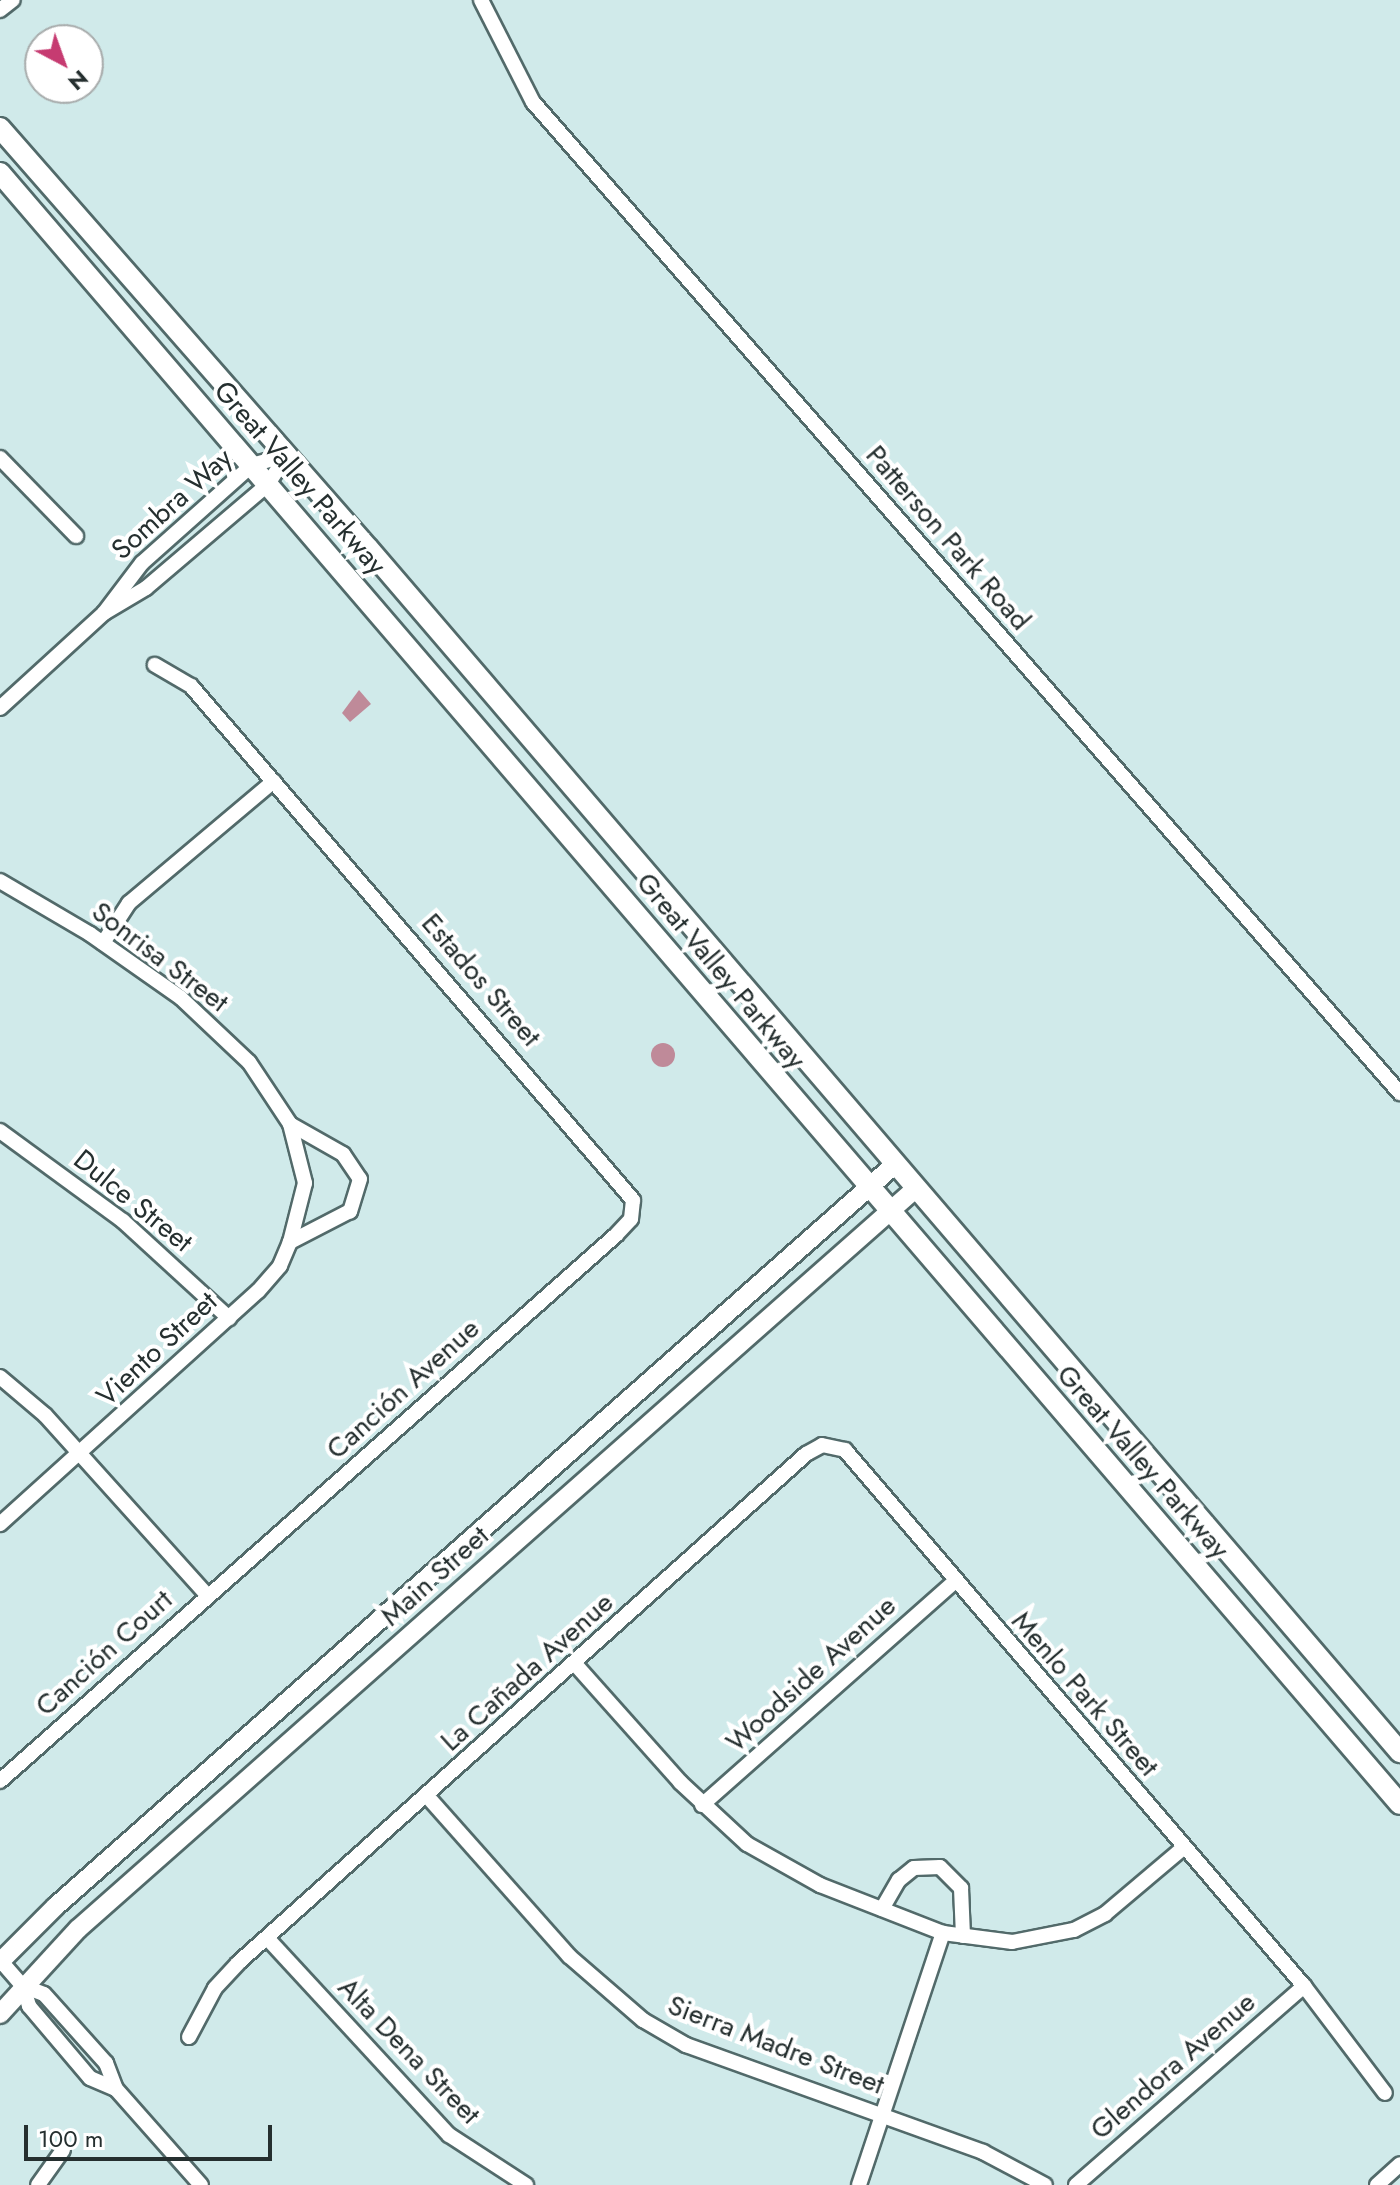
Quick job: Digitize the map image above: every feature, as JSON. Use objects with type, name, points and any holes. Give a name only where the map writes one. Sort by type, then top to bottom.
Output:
[{"type":"main road","name":"Great Valley Parkway","points":[[0,128],[287,455],[1400,1752]]},
{"type":"main road","name":"Great Valley Parkway","points":[[0,173],[1400,1804]]},
{"type":"street","points":[[0,10],[13,0]]},
{"type":"street","name":"Patterson Park Road","points":[[481,0],[533,102],[1400,1093]]},
{"type":"street","name":"Sombra Way","points":[[0,708],[104,613],[142,563],[252,465],[287,455]]},
{"type":"street","name":"Sombra Way","points":[[104,613],[146,588],[268,484],[287,455]]},
{"type":"street","points":[[0,458],[76,536]]},
{"type":"street","name":"Estados Street","points":[[155,665],[191,686],[623,1182],[633,1200],[631,1219]]},
{"type":"street","points":[[103,943],[129,903],[274,781]]},
{"type":"street","name":"Sonrisa Street","points":[[0,881],[103,943],[181,998],[249,1062],[290,1124],[305,1183]]},
{"type":"street","points":[[290,1124],[343,1154],[360,1179],[350,1211],[290,1242]]},
{"type":"street","name":"Dulce Street","points":[[0,1131],[123,1221],[229,1318]]},
{"type":"street","name":"Main Street","points":[[0,1961],[56,1906],[894,1165]]},
{"type":"street","name":"Viento Street","points":[[0,1524],[229,1318],[280,1266],[290,1242],[305,1183]]},
{"type":"street","name":"Main Street","points":[[0,2014],[78,1929],[915,1189]]},
{"type":"street","name":"Canción Avenue","points":[[208,1596],[631,1219]]},
{"type":"street","points":[[0,1377],[45,1415],[208,1596]]},
{"type":"street","name":"Menlo Park Street","points":[[822,1445],[845,1450],[954,1582],[1304,1986],[1385,2093]]},
{"type":"street","name":"La Cañada Avenue","points":[[189,2037],[215,1988],[267,1938],[806,1454],[822,1445]]},
{"type":"street","name":"Woodside Avenue","points":[[702,1805],[954,1582]]},
{"type":"street","name":"Canción Court","points":[[0,1781],[208,1596]]},
{"type":"street","points":[[575,1664],[702,1805],[780,1864],[943,1933],[1012,1942],[1074,1930],[1105,1914],[1183,1848]]},
{"type":"street","name":"Sierra Madre Street","points":[[427,1796],[569,1956],[643,2020],[686,2045],[983,2152],[1045,2185]]},
{"type":"street","points":[[882,1909],[899,1880],[914,1868],[940,1867],[961,1888],[963,1936]]},
{"type":"street","points":[[859,2185],[943,1933]]},
{"type":"street","name":"Alta Dena Street","points":[[267,1938],[438,2124],[526,2185]]},
{"type":"street","points":[[0,1961],[23,1986],[29,2006],[90,2078],[116,2089]]},
{"type":"street","points":[[23,1986],[44,1994],[106,2063],[116,2089],[201,2185]]},
{"type":"street","name":"Glendora Avenue","points":[[1076,2185],[1304,1986]]},
{"type":"street","points":[[38,2185],[63,2150]]},
{"type":"street","points":[[1377,2185],[1400,2164]]},
{"type":"shaded area","points":[[359,690],[371,704],[350,722],[342,713]]},
{"type":"shaded area","points":[[663,1043],[674,1050],[675,1055],[668,1066],[663,1067],[652,1060],[651,1055],[658,1044]]}]
